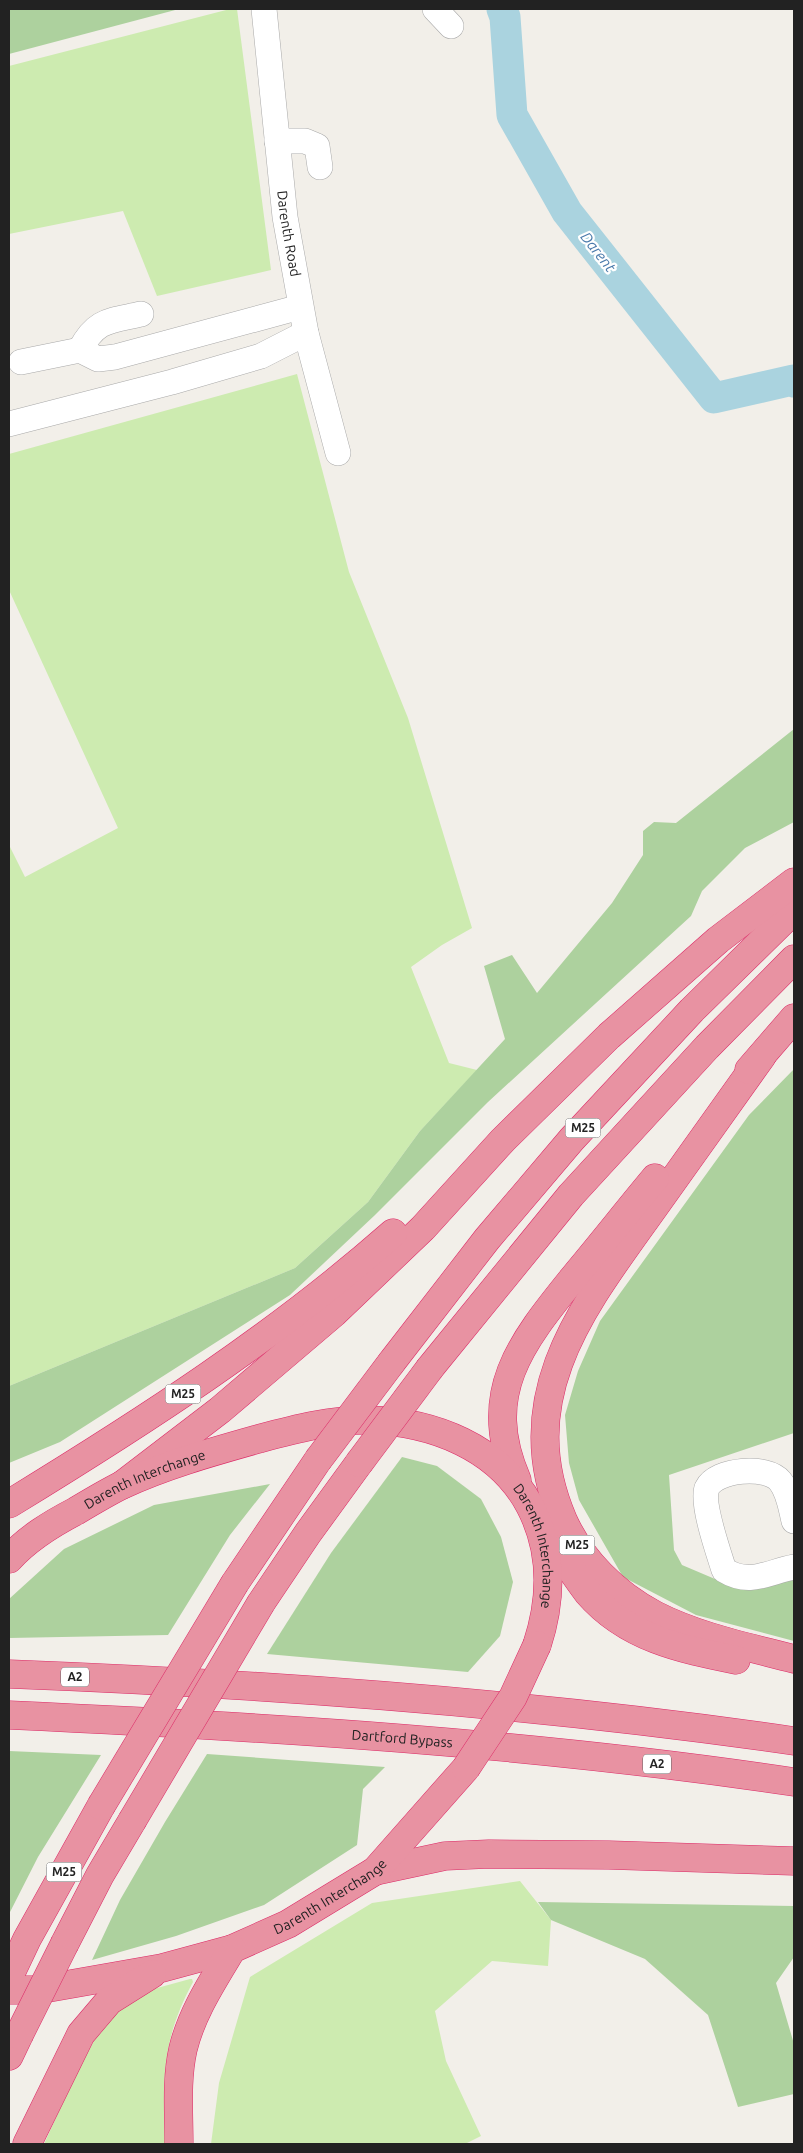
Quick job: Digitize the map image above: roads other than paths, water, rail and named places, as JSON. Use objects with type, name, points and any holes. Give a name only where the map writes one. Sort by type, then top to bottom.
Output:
[{"type":"highway","name":"M25","points":[[122,1485],[220,1410],[334,1313],[423,1228],[503,1140],[609,1036],[718,940],[794,882]]},
{"type":"highway","name":"M25","points":[[9,1977],[27,1939],[101,1806],[235,1583],[318,1460],[487,1240],[572,1139],[692,1010],[794,910]]},
{"type":"highway","name":"M25","points":[[14,2045],[100,1875],[261,1603],[308,1533],[430,1368],[571,1195],[707,1047],[794,959]]},
{"type":"highway","name":"M25","points":[[521,1488],[507,1457],[502,1424],[502,1404],[506,1384],[518,1354],[563,1291],[626,1212],[794,1018]]},
{"type":"highway","name":"M25","points":[[762,1056],[619,1256],[586,1306],[557,1366],[549,1391],[544,1422],[545,1455],[552,1489],[567,1528],[587,1561],[616,1589],[654,1614],[676,1624],[716,1638],[794,1659]]},
{"type":"highway","name":"M25","points":[[9,1504],[163,1408],[266,1335],[348,1272],[448,1184],[503,1140]]},
{"type":"highway","name":"Darenth Interchange","points":[[9,1990],[37,1990],[162,1968],[232,1949],[288,1924],[375,1871],[466,1768],[513,1697],[537,1645],[544,1623],[549,1586],[548,1569],[538,1521],[521,1488],[504,1469],[468,1444],[412,1424],[367,1420],[310,1426],[200,1456],[122,1485],[46,1527],[13,1551]]},
{"type":"highway","points":[[538,1521],[588,1593],[612,1615],[626,1624],[662,1643],[794,1673]]},
{"type":"highway","name":"A2","points":[[9,1674],[260,1686],[576,1714],[794,1741]]},
{"type":"highway","name":"Dartford Bypass","points":[[9,1715],[341,1732],[575,1754],[794,1782]]},
{"type":"highway","points":[[375,1871],[438,1857],[489,1854],[609,1855],[794,1861]]},
{"type":"highway","points":[[178,2144],[179,2089],[183,2049],[204,1995],[232,1949]]},
{"type":"highway","points":[[27,2144],[81,2034],[109,2001],[162,1968]]},
{"type":"street","name":"Darenth Road","points":[[264,9],[278,104],[277,141],[285,217],[306,334],[338,453]]},
{"type":"street","points":[[277,141],[305,141],[317,146],[320,167]]},
{"type":"street","points":[[21,362],[80,350],[98,359],[115,357],[300,307]]},
{"type":"street","points":[[80,350],[88,335],[102,323],[141,314]]},
{"type":"street","points":[[9,424],[172,382],[261,356],[306,334]]},
{"type":"street","points":[[794,1521],[787,1494],[780,1480],[765,1472],[748,1470],[718,1478],[708,1487],[705,1497],[712,1530],[724,1570],[735,1577],[751,1579],[794,1567]]},
{"type":"waterway","name":"Darent","points":[[502,9],[505,17],[512,115],[567,212],[714,398],[793,380],[794,382]]}]
